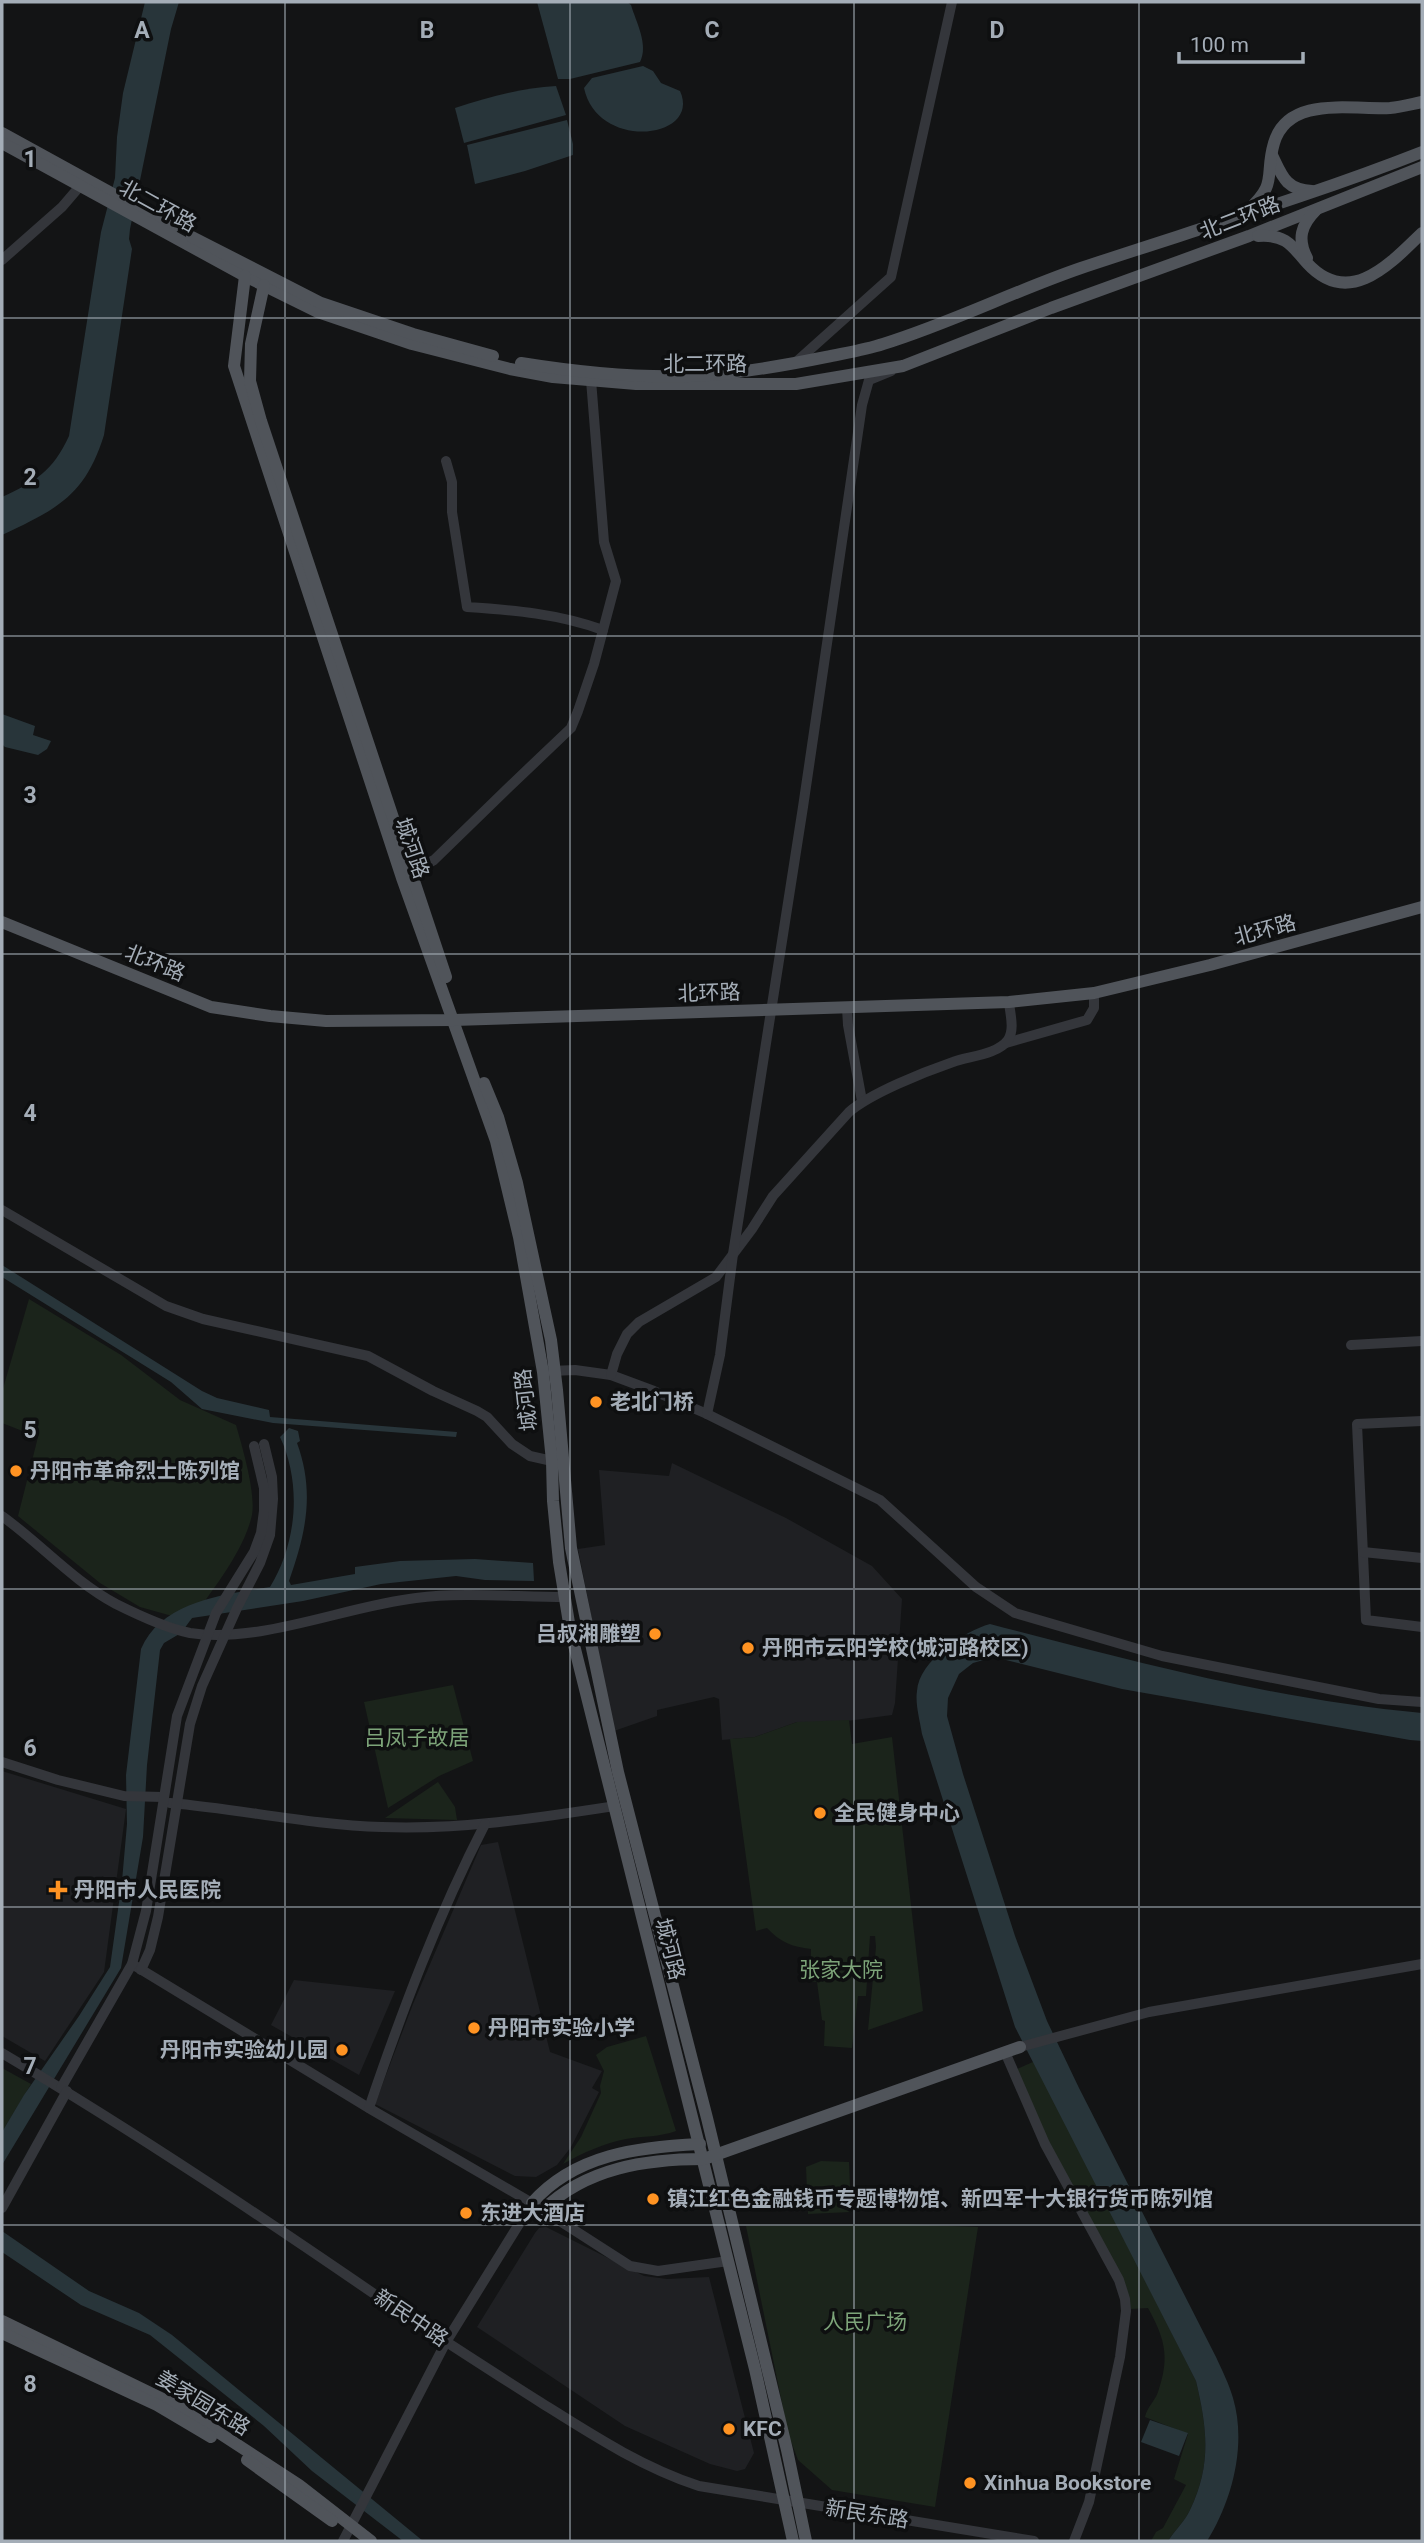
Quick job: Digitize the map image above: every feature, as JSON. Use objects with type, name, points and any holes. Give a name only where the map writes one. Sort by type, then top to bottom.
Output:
[{"type":"main road","points":[[1243,214],[1270,184],[1272,155],[1278,130],[1294,116],[1314,109],[1392,108],[1422,102]]},
{"type":"main road","name":"北二环路","points":[[2,133],[245,276],[318,312],[412,344],[510,369],[553,377],[636,384],[796,384],[903,366],[1051,308],[1249,236],[1422,167]]},
{"type":"main road","name":"北二环路","points":[[2,143],[80,186],[95,189]]},
{"type":"main road","name":"北二环路","points":[[144,216],[321,303],[413,334],[512,362],[637,375],[720,374],[795,363],[881,345],[974,312],[1062,275],[1319,191],[1422,152]]},
{"type":"main road","points":[[1272,155],[1283,179],[1298,191],[1319,191]]},
{"type":"main road","points":[[1312,268],[1302,249],[1301,234],[1306,220],[1320,206]]},
{"type":"main road","points":[[1249,236],[1273,234],[1289,242],[1312,268],[1334,281],[1350,283],[1370,278],[1392,262],[1422,233]]},
{"type":"main road","name":"城河路","points":[[245,276],[234,366],[496,1140],[549,1371],[571,1548],[618,1772],[806,2541]]},
{"type":"main road","name":"城河路","points":[[264,285],[251,344],[250,381],[407,876]]},
{"type":"main road","name":"北环路","points":[[2,922],[211,1007],[326,1021],[457,1020],[1009,1002],[1094,992],[1210,965],[1422,907]]},
{"type":"main road","name":"城河路","points":[[549,1371],[553,1501],[570,1629],[700,2144],[710,2157],[727,2260],[755,2369],[793,2541]]},
{"type":"main road","points":[[538,2207],[582,2183],[622,2166],[652,2160],[710,2157],[1020,2047]]},
{"type":"main road","points":[[538,2207],[546,2188],[585,2165],[631,2150],[700,2144]]},
{"type":"main road","name":"姜家园东路","points":[[2,2321],[181,2408],[299,2485],[349,2528],[358,2541]]},
{"type":"main road","name":"姜家园东路","points":[[2,2333],[156,2404],[231,2449],[370,2541]]},
{"type":"street","points":[[795,363],[891,278],[952,2]]},
{"type":"street","points":[[2,260],[62,207],[80,186]]},
{"type":"street","points":[[707,1414],[720,1354],[862,405],[869,380],[903,366]]},
{"type":"street","points":[[407,876],[434,860],[571,728],[594,664],[616,580],[604,542],[591,380]]},
{"type":"street","points":[[446,461],[452,482],[452,512],[467,607],[562,617],[603,631]]},
{"type":"street","points":[[611,1376],[617,1354],[627,1334],[639,1322],[716,1277],[773,1196],[862,1101],[953,1062],[989,1052],[1006,1043],[1087,1020],[1094,1009],[1094,992]]},
{"type":"street","points":[[1006,1043],[1012,1032],[1009,1002]]},
{"type":"street","points":[[847,1008],[862,1101]]},
{"type":"street","points":[[2,1210],[166,1306],[203,1319],[368,1356],[487,1417],[512,1444],[530,1456],[552,1461]]},
{"type":"street","points":[[1351,1345],[1422,1341]]},
{"type":"street","points":[[549,1371],[575,1370],[611,1376],[707,1414],[880,1500],[976,1587],[1015,1614],[1162,1656],[1380,1699],[1422,1702]]},
{"type":"street","points":[[1422,1421],[1357,1424],[1366,1620],[1422,1627]]},
{"type":"street","points":[[2,2208],[62,2088],[136,1967],[150,1950],[158,1917],[190,1724],[202,1686],[260,1563],[270,1535],[272,1477],[259,1445],[264,1511],[254,1552],[215,1616],[177,1716],[136,1967]]},
{"type":"street","points":[[2,1516],[89,1588],[115,1604],[189,1633],[225,1634],[293,1624],[416,1598],[565,1597]]},
{"type":"street","points":[[1363,1552],[1422,1558]]},
{"type":"street","points":[[2,1762],[58,1780],[124,1796],[150,1796],[175,1804],[380,1827],[485,1824],[615,1806]]},
{"type":"street","points":[[369,2108],[387,2052],[424,1959],[463,1866],[485,1824]]},
{"type":"street","points":[[1020,2047],[1149,2012],[1422,1964]]},
{"type":"street","points":[[136,1967],[538,2207],[629,2266],[658,2271],[727,2260]]},
{"type":"street","points":[[1005,2052],[1045,2144],[1119,2280],[1125,2299],[1120,2357],[1089,2502],[1074,2541]]},
{"type":"street","name":"新民中路","points":[[2,2053],[62,2088],[270,2223],[446,2342],[608,2445],[666,2475],[699,2486],[782,2499]]},
{"type":"street","points":[[349,2528],[446,2342],[538,2207]]},
{"type":"street","name":"新民东路","points":[[782,2499],[1034,2541]]},
{"type":"shaded area","points":[[145,2],[179,2],[171,29],[130,229],[132,249],[104,435],[88,473],[67,498],[38,517],[2,535],[2,497],[42,474],[56,458],[69,436],[101,232],[115,178],[123,93]]},
{"type":"shaded area","points":[[537,2],[627,2],[631,5],[642,41],[640,62],[570,79],[558,79]]},
{"type":"shaded area","points":[[643,66],[653,71],[661,83],[680,91],[683,107],[676,120],[663,128],[646,132],[626,130],[608,122],[593,108],[584,88],[592,78]]},
{"type":"shaded area","points":[[556,86],[566,115],[464,143],[455,108],[505,94]]},
{"type":"shaded area","points":[[567,120],[573,155],[475,184],[467,145]]},
{"type":"shaded area","points":[[2,714],[35,726],[33,735],[51,741],[47,749],[38,755],[5,747],[2,744]]},
{"type":"shaded area","points":[[2,1265],[217,1398],[269,1410],[270,1417],[457,1432],[456,1437],[273,1423],[202,1409],[171,1382],[2,1277]]},
{"type":"shaded area","points":[[289,1428],[298,1431],[300,1441],[297,1443],[303,1461],[307,1496],[304,1529],[289,1581],[291,1585],[355,1574],[355,1567],[400,1561],[475,1559],[533,1563],[534,1581],[485,1580],[456,1576],[381,1584],[303,1601],[192,1618],[181,1633],[164,1643],[160,1650],[147,1765],[143,1837],[121,1968],[2,2165],[2,2132],[110,1967],[122,1881],[127,1824],[126,1775],[141,1649],[150,1633],[163,1620],[179,1610],[215,1597],[270,1587],[286,1552],[291,1533],[294,1494],[292,1474],[280,1437]]},
{"type":"shaded area","name":"丹阳市云阳学校(城河路校区)","points":[[672,1463],[786,1518],[872,1566],[902,1599],[892,1715],[832,1723],[797,1722],[755,1737],[722,1740],[719,1699],[714,1697],[657,1710],[657,1716],[614,1731],[578,1549],[605,1545],[599,1470],[669,1476]]},
{"type":"shaded area","points":[[990,1624],[1204,1678],[1313,1699],[1422,1713],[1422,1741],[1410,1740],[1122,1689],[994,1657],[973,1663],[959,1674],[948,1698],[947,1716],[963,1774],[1015,1936],[1047,2021],[1216,2357],[1233,2398],[1238,2435],[1235,2472],[1224,2508],[1207,2541],[1168,2541],[1188,2514],[1202,2477],[1205,2430],[1196,2381],[1015,2027],[922,1734],[917,1696],[920,1680],[926,1669],[934,1658],[956,1640]]},
{"type":"shaded area","name":"丹阳市人民医院","points":[[2,1771],[126,1809],[104,1972],[45,2061],[2,2036]]},
{"type":"shaded area","name":"丹阳市实验小学","points":[[498,1842],[550,2052],[602,2071],[592,2088],[599,2092],[571,2147],[557,2165],[536,2177],[515,2176],[375,2104],[413,2004],[481,1845]]},
{"type":"shaded area","name":"丹阳市实验幼儿园","points":[[294,1980],[395,1991],[359,2075],[271,2025]]},
{"type":"shaded area","points":[[546,2227],[644,2276],[667,2279],[709,2277],[754,2453],[745,2469],[737,2471],[710,2464],[625,2426],[477,2327],[535,2233],[539,2228]]},
{"type":"shaded area","points":[[2,2231],[89,2291],[139,2313],[172,2335],[423,2541],[403,2541],[312,2471],[264,2426],[150,2335],[81,2305],[2,2252]]},
{"type":"shaded area","points":[[1150,2420],[1188,2433],[1179,2456],[1141,2442]]},
{"type":"green space","points":[[29,1299],[121,1355],[180,1400],[236,1425],[250,1482],[252,1515],[235,1556],[190,1621],[140,1607],[100,1583],[18,1516],[38,1437],[2,1423],[2,1392]]},
{"type":"green space","name":"吕凤子故居","points":[[453,1685],[473,1761],[439,1776],[388,1808],[364,1702]]},
{"type":"green space","name":"全民健身中心","points":[[849,1720],[852,1744],[892,1737],[923,2011],[868,2030],[876,1947],[875,1936],[870,1936],[866,1996],[858,1996],[852,2048],[824,2046],[825,2021],[822,2020],[817,1982],[810,1981],[811,1949],[787,1943],[767,1928],[756,1931],[730,1739],[755,1737],[797,1722]]},
{"type":"green space","points":[[438,1782],[455,1807],[457,1820],[385,1818]]},
{"type":"green space","points":[[646,2036],[676,2131],[610,2143],[563,2164],[581,2137],[601,2093],[604,2071],[596,2055],[607,2047]]},
{"type":"green space","points":[[1035,2061],[1196,2381],[1205,2430],[1202,2477],[1188,2514],[1168,2541],[1151,2541],[1156,2532],[1163,2528],[1186,2485],[1174,2479],[1188,2434],[1145,2417],[1162,2380],[1165,2358],[1162,2339],[1148,2308],[1131,2309],[1121,2279],[1048,2144],[1015,2070]]},
{"type":"green space","points":[[2,2068],[31,2084],[2,2132]]},
{"type":"green space","points":[[821,2161],[849,2162],[851,2212],[808,2214],[806,2167]]},
{"type":"green space","name":"人民广场","points":[[903,2224],[978,2227],[935,2507],[832,2490],[798,2460],[788,2433],[746,2226]]},
{"type":"place","name":"老北门桥","points":[[596,1402]]},
{"type":"place","name":"丹阳市革命烈士陈列馆","points":[[16,1471]]},
{"type":"place","name":"吕叔湘雕塑","points":[[655,1634]]},
{"type":"place","name":"丹阳市云阳学校(城河路校区)","points":[[748,1648]]},
{"type":"place","name":"全民健身中心","points":[[820,1813]]},
{"type":"place","name":"丹阳市人民医院","points":[[58,1890]]},
{"type":"place","name":"丹阳市实验小学","points":[[474,2028]]},
{"type":"place","name":"丹阳市实验幼儿园","points":[[342,2050]]},
{"type":"place","name":"镇江红色金融钱币专题博物馆、新四军十大银行货币陈列馆","points":[[653,2199]]},
{"type":"place","name":"东进大酒店","points":[[466,2213]]},
{"type":"place","name":"KFC","points":[[729,2429]]},
{"type":"place","name":"Xinhua Bookstore","points":[[970,2483]]},
{"type":"park label","name":"张家大院","points":[[841,1970]]}]
